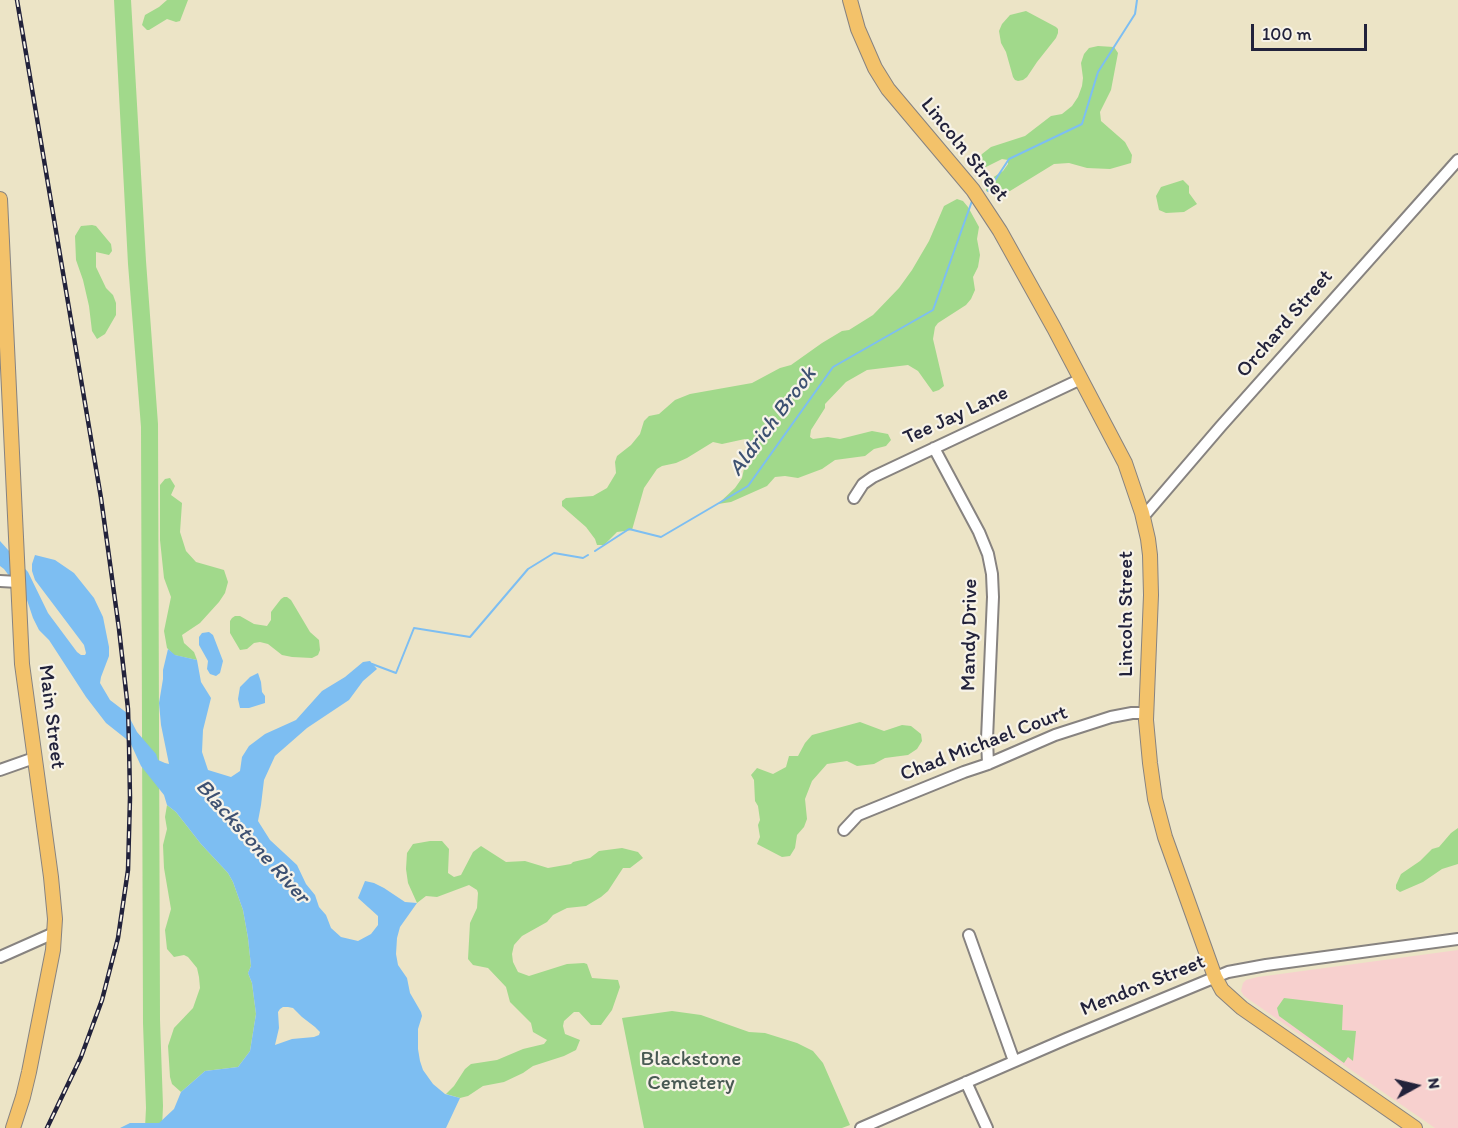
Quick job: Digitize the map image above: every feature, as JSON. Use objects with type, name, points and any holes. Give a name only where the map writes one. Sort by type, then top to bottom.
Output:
[{"type":"main road","name":"Lincoln Street","points":[[850,0],[858,29],[875,68],[888,90],[966,182],[1005,238],[1125,462],[1148,539],[1152,585],[1147,713],[1151,771],[1161,824],[1215,976],[1222,990],[1242,1008],[1414,1128]]},
{"type":"main road","name":"Main Street","points":[[0,199],[16,547],[9,581],[19,598],[22,664],[55,919],[47,980],[29,1072],[13,1128]]},
{"type":"street","name":"Orchard Street","points":[[1143,517],[1458,160]]},
{"type":"street","name":"Tee Jay Lane","points":[[854,498],[863,484],[873,477],[1081,379]]},
{"type":"street","name":"Mandy Drive","points":[[934,448],[979,532],[992,574],[988,764]]},
{"type":"street","name":"Chad Michael Court","points":[[844,830],[858,815],[1055,735],[1111,717],[1147,713]]},
{"type":"street","points":[[0,770],[34,758]]},
{"type":"street","points":[[0,957],[54,933]]},
{"type":"street","points":[[969,934],[1014,1061]]},
{"type":"street","name":"Mendon Street","points":[[861,1128],[1215,976],[1266,965],[1458,939]]},
{"type":"street","points":[[966,1082],[987,1128]]},
{"type":"shaded area","points":[[1458,950],[1458,1128],[1435,1128],[1244,996],[1241,991],[1246,980],[1258,977]]},
{"type":"green space","points":[[114,0],[131,0],[158,424],[162,1128],[145,1128],[141,427],[128,264]]},
{"type":"green space","points":[[167,0],[188,0],[180,21],[167,19],[147,30],[142,25],[145,15]]},
{"type":"green space","points":[[1026,11],[1056,27],[1058,33],[1027,77],[1018,81],[1013,77],[999,31],[1010,15]]},
{"type":"green space","points":[[1114,47],[1118,53],[1111,90],[1100,112],[1101,121],[1125,142],[1132,155],[1131,163],[1110,169],[1087,168],[1069,163],[1054,164],[1010,191],[991,193],[986,191],[986,184],[1003,171],[1008,160],[1002,159],[980,168],[977,166],[982,154],[991,147],[1025,136],[1051,116],[1062,114],[1072,106],[1082,86],[1081,63],[1084,54],[1089,48]]},
{"type":"green space","points":[[1183,180],[1189,186],[1189,193],[1197,204],[1184,212],[1166,213],[1159,210],[1156,196],[1161,187]]},
{"type":"green space","points":[[957,199],[963,201],[968,207],[979,227],[977,239],[980,255],[973,277],[975,290],[971,299],[935,327],[933,339],[944,386],[933,392],[918,371],[908,365],[867,370],[846,382],[825,404],[825,408],[811,430],[810,437],[813,439],[828,437],[840,439],[872,431],[888,434],[891,440],[886,446],[874,449],[865,456],[835,460],[822,469],[798,478],[775,477],[767,486],[731,502],[718,504],[742,478],[749,446],[745,439],[722,444],[713,442],[687,458],[657,469],[644,488],[632,530],[617,532],[604,545],[597,545],[586,527],[562,506],[562,501],[566,498],[593,496],[607,488],[616,473],[617,456],[640,434],[644,421],[649,416],[659,414],[675,400],[690,394],[752,383],[780,368],[791,365],[822,343],[873,315],[899,288],[912,270],[929,241],[944,206]]},
{"type":"green space","points":[[81,226],[96,226],[111,244],[112,251],[109,255],[96,252],[96,267],[116,303],[116,315],[105,334],[97,339],[92,331],[89,306],[76,260],[75,236]]},
{"type":"green space","points":[[170,478],[175,486],[171,495],[182,503],[180,532],[186,551],[196,562],[224,570],[228,582],[219,602],[200,623],[182,635],[184,643],[194,652],[197,660],[174,655],[167,648],[164,631],[171,597],[164,578],[160,540],[160,485],[165,479]]},
{"type":"green space","points":[[284,597],[291,600],[310,632],[319,640],[318,655],[312,658],[282,655],[268,644],[260,642],[240,650],[230,633],[232,618],[240,616],[254,624],[267,626],[271,620],[271,612]]},
{"type":"green space","points":[[860,722],[884,731],[902,725],[911,726],[921,734],[922,741],[917,749],[908,755],[885,758],[874,764],[857,766],[847,761],[827,764],[812,781],[805,799],[807,819],[797,835],[795,848],[790,856],[782,857],[757,844],[760,837],[758,825],[760,820],[755,801],[754,780],[751,775],[757,768],[773,774],[786,767],[789,756],[798,756],[812,735]]},
{"type":"green space","points":[[167,805],[176,812],[228,873],[233,882],[243,910],[248,938],[251,966],[248,973],[252,983],[256,1014],[250,1051],[238,1067],[205,1071],[181,1092],[172,1084],[170,1077],[168,1046],[174,1028],[193,1008],[200,988],[197,968],[188,957],[184,955],[174,957],[167,949],[165,930],[171,909],[164,868],[163,845],[167,829],[165,817]]},
{"type":"green space","points":[[1458,828],[1458,864],[1442,869],[1423,882],[1400,892],[1396,889],[1401,874],[1420,861],[1432,849],[1439,847]]},
{"type":"green space","points":[[442,841],[449,849],[448,873],[454,877],[461,875],[473,852],[481,846],[506,862],[525,861],[548,868],[590,858],[599,851],[622,848],[638,852],[643,858],[630,868],[623,868],[608,891],[601,897],[586,906],[567,908],[553,915],[547,922],[522,936],[514,945],[513,962],[518,972],[529,976],[567,964],[584,963],[587,964],[592,978],[618,980],[620,987],[612,1010],[601,1025],[591,1025],[579,1012],[574,1012],[564,1021],[563,1026],[565,1034],[580,1040],[576,1050],[533,1066],[504,1082],[483,1086],[468,1096],[460,1098],[446,1094],[471,1064],[497,1060],[523,1049],[544,1044],[547,1040],[533,1032],[531,1023],[510,1002],[506,987],[488,968],[473,965],[468,959],[470,923],[477,908],[477,890],[469,885],[437,897],[426,896],[417,903],[408,883],[407,853],[413,844]]},
{"type":"green space","points":[[1284,998],[1343,1005],[1342,1030],[1356,1031],[1353,1061],[1348,1057],[1344,1063],[1279,1016],[1277,1008]]},
{"type":"green space","name":"Blackstone Cemetery","points":[[672,1011],[701,1015],[749,1032],[765,1033],[797,1043],[813,1051],[823,1063],[850,1125],[842,1128],[644,1128],[622,1018]]},
{"type":"water","name":"Blackstone River","points":[[0,541],[28,572],[48,613],[77,652],[85,655],[84,645],[35,580],[32,564],[35,555],[55,560],[74,573],[94,598],[103,617],[109,656],[100,683],[110,700],[127,713],[137,732],[156,754],[158,760],[165,763],[169,764],[159,703],[168,649],[175,655],[197,660],[201,682],[211,698],[203,730],[202,752],[208,770],[231,777],[240,771],[242,757],[249,746],[265,734],[296,720],[322,691],[345,677],[363,662],[370,661],[377,669],[363,681],[349,700],[307,728],[275,756],[264,780],[258,821],[270,840],[297,865],[331,928],[341,937],[358,941],[371,934],[378,925],[378,916],[358,898],[365,881],[384,888],[405,902],[417,903],[400,927],[396,954],[398,965],[407,978],[410,993],[422,1016],[418,1029],[418,1049],[423,1070],[433,1084],[445,1094],[460,1098],[446,1128],[120,1128],[130,1123],[159,1123],[174,1109],[181,1092],[205,1071],[238,1067],[250,1051],[256,1014],[252,983],[248,973],[251,966],[243,910],[228,873],[176,812],[167,805],[164,795],[141,766],[130,742],[106,723],[86,697],[49,640],[39,630],[27,600],[0,566]],"holes":[[[283,1007],[293,1008],[315,1027],[320,1032],[319,1035],[292,1039],[275,1045],[279,1028],[278,1012]]]},
{"type":"water","points":[[209,632],[213,635],[223,661],[220,673],[216,676],[210,674],[207,669],[208,661],[199,645],[199,637],[202,633]]},
{"type":"water","points":[[258,673],[265,703],[240,708],[238,699],[240,687]]},
{"type":"waterway","name":"Aldrich Brook","points":[[988,191],[1009,159],[1082,124],[1098,72],[1135,14],[1137,0]]},
{"type":"waterway","name":"Aldrich Brook","points":[[595,551],[629,529],[661,537],[748,486],[833,367],[933,310],[972,201]]},
{"type":"waterway","name":"Aldrich Brook","points":[[372,664],[396,673],[414,628],[470,637],[528,569],[554,553],[583,558],[588,555]]},
{"type":"railway","points":[[17,0],[101,498],[119,629],[128,709],[129,744],[128,870],[118,938],[102,1000],[81,1057],[47,1128]]}]
